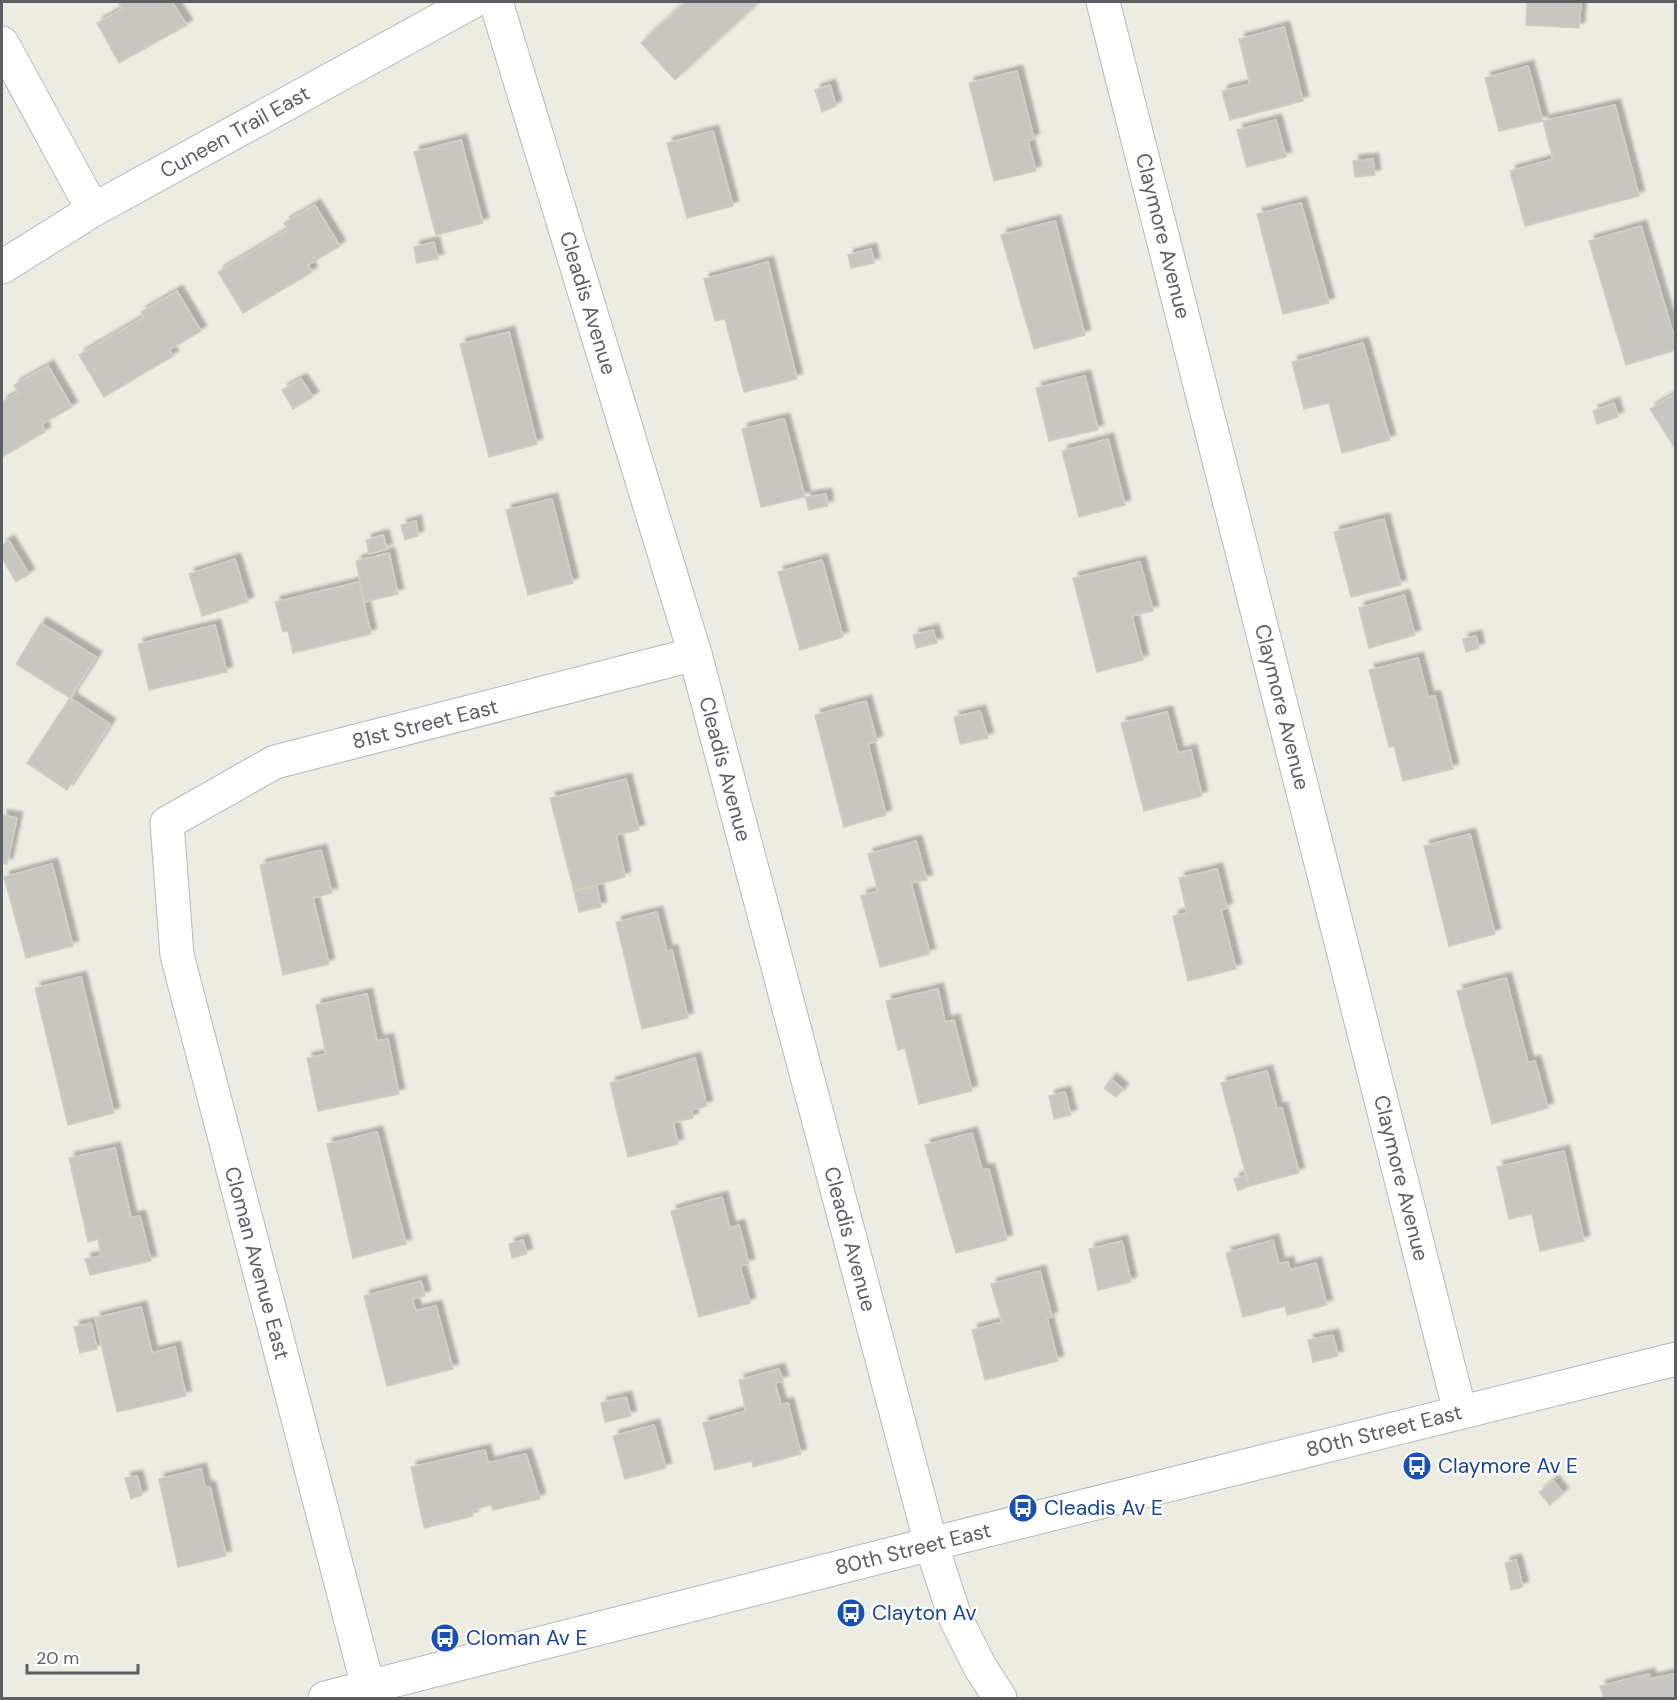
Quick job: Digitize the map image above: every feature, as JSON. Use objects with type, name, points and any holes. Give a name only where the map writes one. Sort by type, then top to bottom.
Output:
[{"type":"street","name":"Cuneen Trail East","points":[[2,267],[93,210],[472,2]]},
{"type":"street","name":"Cleadis Avenue","points":[[496,2],[695,654],[931,1544],[955,1617],[980,1667],[1000,1698]]},
{"type":"street","name":"Claymore Avenue","points":[[1103,2],[1461,1412]]},
{"type":"street","points":[[2,43],[93,210]]},
{"type":"street","name":"81st Street East","points":[[167,823],[275,762],[695,654]]},
{"type":"street","name":"Cloman Avenue East","points":[[167,823],[177,956],[370,1693]]},
{"type":"street","name":"80th Street East","points":[[325,1698],[370,1693],[931,1544],[1676,1359]]},
{"type":"building","points":[[118,2],[172,2],[187,25],[119,63],[97,23],[122,9]]},
{"type":"building","points":[[685,2],[759,2],[675,80],[641,43]]},
{"type":"building","points":[[1527,2],[1581,2],[1579,28],[1526,25]]},
{"type":"building","points":[[1284,27],[1303,101],[1230,120],[1222,91],[1250,84],[1239,39]]},
{"type":"building","points":[[1528,66],[1543,121],[1499,131],[1485,78]]},
{"type":"building","points":[[1017,71],[1034,139],[1028,141],[1036,171],[994,181],[969,83]]},
{"type":"building","points":[[830,85],[836,106],[822,112],[815,90]]},
{"type":"building","points":[[1615,105],[1639,196],[1525,226],[1510,171],[1553,159],[1543,121]]},
{"type":"building","points":[[1276,120],[1286,157],[1247,167],[1237,130]]},
{"type":"building","points":[[713,131],[733,206],[687,218],[667,143]]},
{"type":"building","points":[[461,140],[483,223],[436,235],[414,152]]},
{"type":"building","points":[[1373,159],[1375,175],[1355,177],[1353,161]]},
{"type":"building","points":[[1301,203],[1329,303],[1283,314],[1257,214]]},
{"type":"building","points":[[315,205],[340,246],[308,265],[312,272],[243,313],[218,272],[288,230],[284,223]]},
{"type":"building","points":[[1055,221],[1085,335],[1034,349],[1001,235]]},
{"type":"building","points":[[1641,226],[1676,343],[1676,350],[1626,365],[1589,241]]},
{"type":"building","points":[[434,242],[438,259],[417,263],[414,247]]},
{"type":"building","points":[[871,249],[874,263],[851,268],[848,255]]},
{"type":"building","points":[[768,262],[797,379],[744,392],[725,319],[715,321],[704,279]]},
{"type":"building","points":[[177,291],[201,331],[169,350],[173,356],[104,397],[79,355],[144,317],[141,312]]},
{"type":"building","points":[[509,332],[537,444],[489,457],[460,344]]},
{"type":"building","points":[[1363,343],[1390,440],[1342,453],[1329,403],[1304,409],[1292,362]]},
{"type":"building","points":[[48,366],[72,407],[42,424],[45,432],[2,457],[2,402],[18,393],[14,385]]},
{"type":"building","points":[[1085,376],[1098,430],[1049,441],[1036,388]]},
{"type":"building","points":[[301,379],[313,397],[293,409],[282,390]]},
{"type":"building","points":[[1676,393],[1676,450],[1650,409]]},
{"type":"building","points":[[1614,403],[1618,417],[1597,424],[1593,411]]},
{"type":"building","points":[[784,419],[805,497],[761,507],[742,429]]},
{"type":"building","points":[[1108,439],[1125,505],[1079,517],[1062,451]]},
{"type":"building","points":[[826,494],[828,506],[809,510],[805,497]]},
{"type":"building","points":[[552,499],[573,583],[528,595],[506,510]]},
{"type":"building","points":[[1384,519],[1401,585],[1351,597],[1334,532]]},
{"type":"building","points":[[416,521],[418,536],[405,540],[401,525]]},
{"type":"building","points":[[383,535],[387,549],[369,554],[366,540]]},
{"type":"building","points":[[9,541],[29,574],[16,582],[2,558],[2,545]]},
{"type":"building","points":[[389,553],[398,594],[364,602],[356,561]]},
{"type":"building","points":[[235,559],[248,602],[202,616],[189,574]]},
{"type":"building","points":[[822,560],[843,637],[800,650],[778,572]]},
{"type":"building","points":[[1140,562],[1153,611],[1132,616],[1143,660],[1097,672],[1073,578]]},
{"type":"building","points":[[359,582],[371,634],[293,653],[288,631],[283,632],[275,602]]},
{"type":"building","points":[[1404,595],[1415,635],[1369,648],[1359,608]]},
{"type":"building","points":[[41,623],[96,657],[70,698],[16,664]]},
{"type":"building","points":[[215,625],[227,672],[149,690],[138,644]]},
{"type":"building","points":[[933,630],[937,643],[916,648],[913,635]]},
{"type":"building","points":[[1476,636],[1479,648],[1466,652],[1463,639]]},
{"type":"building","points":[[1418,658],[1428,697],[1435,696],[1453,769],[1403,781],[1394,746],[1389,747],[1369,670]]},
{"type":"building","points":[[70,698],[110,724],[67,790],[27,763]]},
{"type":"building","points":[[866,701],[877,741],[868,744],[886,815],[844,827],[815,715]]},
{"type":"building","points":[[980,711],[988,738],[960,744],[954,717]]},
{"type":"building","points":[[1167,712],[1178,753],[1191,750],[1202,796],[1144,811],[1121,723]]},
{"type":"building","points":[[626,779],[639,830],[616,835],[625,877],[574,891],[550,798]]},
{"type":"building","points":[[2,815],[17,818],[7,864],[2,863]]},
{"type":"building","points":[[1470,834],[1495,934],[1449,946],[1424,846]]},
{"type":"building","points":[[916,841],[927,880],[911,883],[930,954],[880,967],[861,896],[878,891],[868,854]]},
{"type":"building","points":[[321,850],[332,893],[313,898],[329,964],[283,975],[260,865]]},
{"type":"building","points":[[52,864],[73,946],[26,958],[4,877]]},
{"type":"building","points":[[1217,869],[1227,908],[1221,910],[1236,969],[1188,981],[1173,916],[1187,913],[1179,878]]},
{"type":"building","points":[[597,887],[601,907],[579,912],[574,891]]},
{"type":"building","points":[[657,912],[667,952],[672,950],[688,1018],[642,1029],[616,922]]},
{"type":"building","points":[[81,977],[114,1113],[68,1125],[35,988]]},
{"type":"building","points":[[1506,978],[1528,1063],[1535,1061],[1548,1108],[1492,1124],[1457,991]]},
{"type":"building","points":[[938,989],[945,1022],[954,1020],[972,1091],[919,1104],[905,1048],[898,1050],[886,1001]]},
{"type":"building","points":[[367,994],[377,1041],[388,1039],[399,1094],[318,1111],[307,1058],[326,1054],[316,1005]]},
{"type":"building","points":[[695,1058],[707,1106],[691,1110],[693,1118],[673,1123],[678,1144],[628,1157],[610,1083]]},
{"type":"building","points":[[1267,1071],[1277,1109],[1282,1108],[1299,1173],[1249,1186],[1221,1083]]},
{"type":"building","points":[[1111,1079],[1123,1089],[1116,1097],[1104,1088]]},
{"type":"building","points":[[1065,1092],[1071,1115],[1054,1119],[1049,1096]]},
{"type":"building","points":[[377,1132],[406,1244],[353,1258],[327,1144]]},
{"type":"building","points":[[972,1133],[982,1170],[989,1169],[1007,1240],[956,1253],[925,1145]]},
{"type":"building","points":[[115,1148],[131,1218],[140,1216],[151,1261],[90,1275],[85,1259],[101,1256],[98,1239],[88,1242],[69,1158]]},
{"type":"building","points":[[1564,1151],[1584,1241],[1540,1251],[1532,1214],[1509,1219],[1497,1167]]},
{"type":"building","points":[[1246,1175],[1249,1186],[1238,1191],[1234,1179]]},
{"type":"building","points":[[722,1197],[730,1228],[739,1225],[749,1264],[740,1266],[750,1303],[699,1317],[671,1211]]},
{"type":"building","points":[[523,1240],[527,1254],[512,1258],[509,1244]]},
{"type":"building","points":[[1273,1240],[1279,1264],[1288,1262],[1290,1270],[1316,1263],[1327,1305],[1287,1315],[1285,1306],[1243,1317],[1226,1253]]},
{"type":"building","points":[[1122,1241],[1131,1282],[1098,1290],[1089,1249]]},
{"type":"building","points":[[1040,1271],[1052,1317],[1047,1318],[1058,1361],[985,1380],[972,1330],[1002,1322],[991,1284]]},
{"type":"building","points":[[421,1281],[425,1296],[412,1299],[416,1311],[436,1306],[453,1369],[387,1386],[364,1296]]},
{"type":"building","points":[[141,1307],[152,1353],[175,1347],[186,1396],[117,1412],[95,1318]]},
{"type":"building","points":[[91,1323],[97,1349],[80,1353],[74,1327]]},
{"type":"building","points":[[1333,1335],[1338,1356],[1313,1362],[1308,1340]]},
{"type":"building","points":[[779,1369],[783,1381],[775,1383],[781,1405],[788,1403],[801,1454],[753,1467],[752,1461],[715,1470],[703,1423],[746,1411],[739,1380]]},
{"type":"building","points":[[626,1397],[631,1416],[605,1422],[601,1403]]},
{"type":"building","points":[[654,1425],[666,1468],[625,1479],[613,1436]]},
{"type":"building","points":[[485,1450],[488,1463],[526,1454],[540,1499],[493,1510],[491,1505],[472,1510],[473,1516],[424,1528],[411,1467]]},
{"type":"building","points":[[201,1469],[205,1487],[210,1487],[226,1556],[178,1567],[159,1479]]},
{"type":"building","points":[[137,1476],[142,1495],[131,1499],[125,1478]]},
{"type":"building","points":[[1553,1481],[1563,1493],[1550,1505],[1539,1492]]},
{"type":"building","points":[[1516,1560],[1523,1587],[1511,1590],[1505,1563]]},
{"type":"building","points":[[1649,1674],[1651,1679],[1673,1674],[1676,1695],[1672,1696],[1673,1698],[1604,1698],[1600,1686]]},
{"type":"place","name":"Claymore Av E","points":[[1417,1466]]},
{"type":"place","name":"Cleadis Av E","points":[[1023,1508]]},
{"type":"place","name":"Clayton Av","points":[[851,1613]]},
{"type":"place","name":"Cloman Av E","points":[[445,1638]]}]
